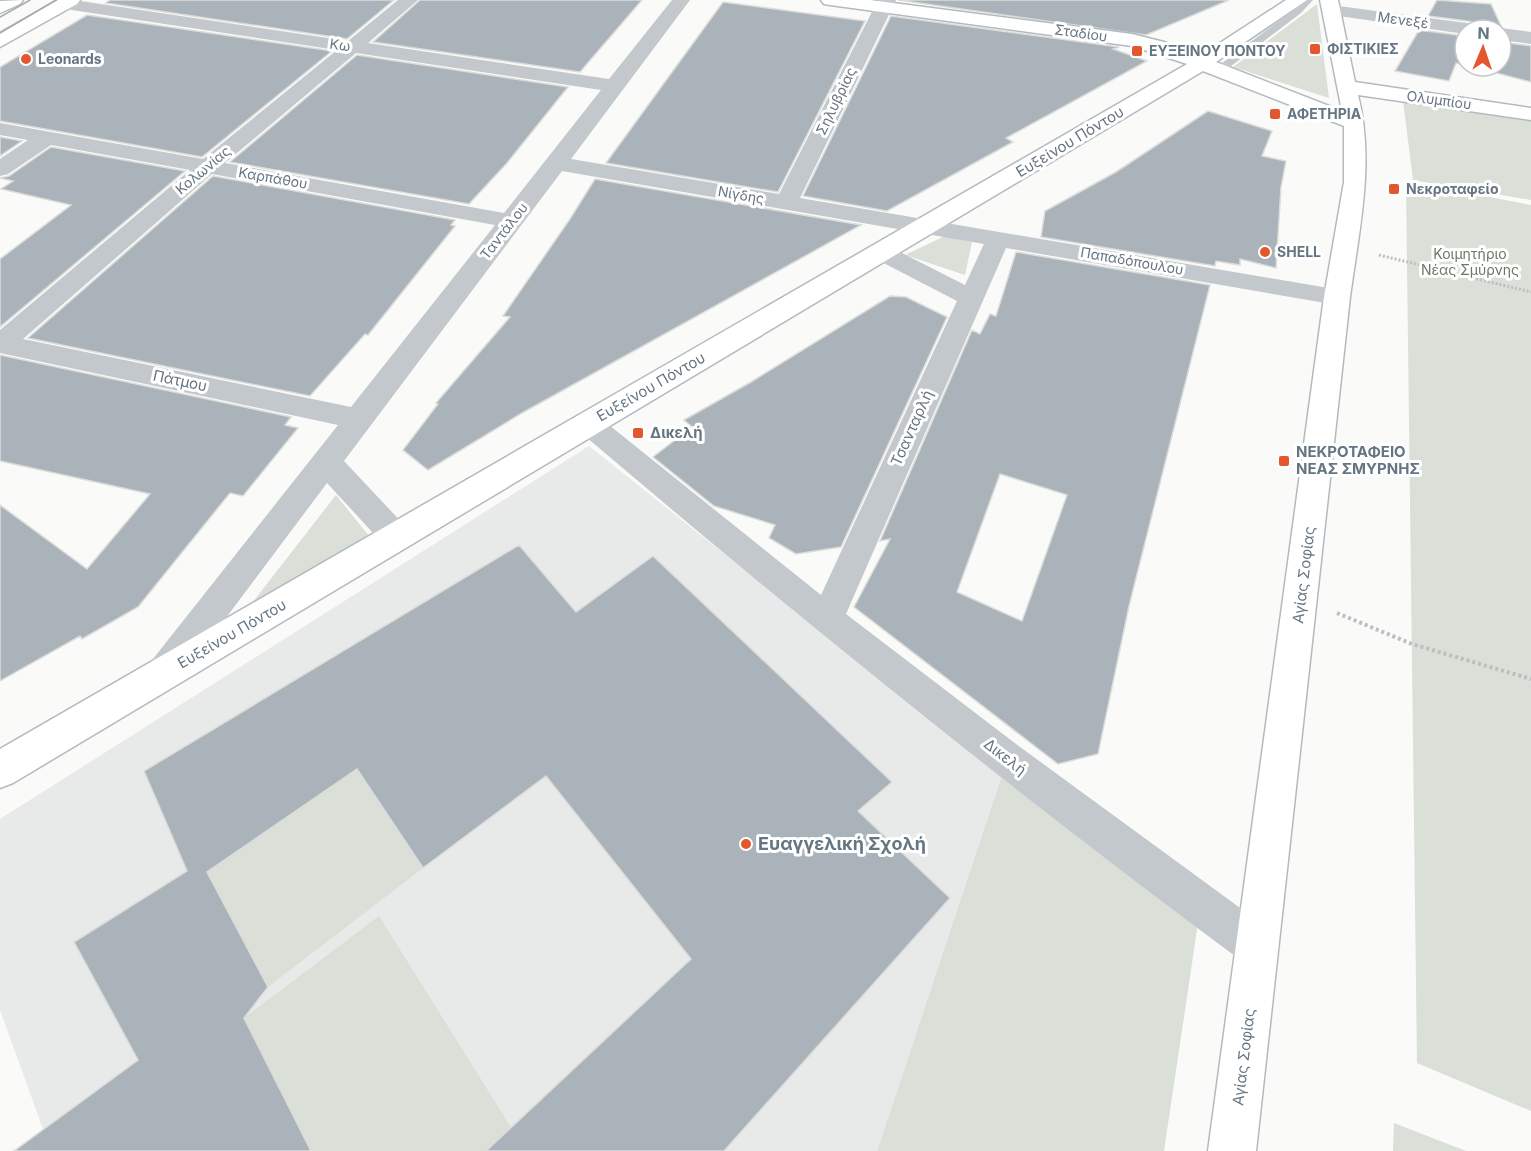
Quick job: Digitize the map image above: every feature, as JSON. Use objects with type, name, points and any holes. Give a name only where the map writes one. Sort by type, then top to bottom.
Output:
[{"type":"street","points":[[0,8],[15,0]]},
{"type":"street","name":"Κολωνίας","points":[[1,344],[207,166],[409,0]]},
{"type":"street","name":"Ταντάλου","points":[[162,675],[681,0]]},
{"type":"street","name":"Σταδίου","points":[[830,0],[885,3],[1132,40],[1157,46],[1355,123]]},
{"type":"street","name":"Ευξείνου Πόντου","points":[[0,770],[881,252],[1210,67],[1298,0]]},
{"type":"street","points":[[0,41],[68,2]]},
{"type":"street","name":"Κω","points":[[68,2],[615,86]]},
{"type":"street","name":"Σηλυβρίας","points":[[786,202],[885,3]]},
{"type":"street","name":"Μενεξέ","points":[[1330,5],[1453,26]]},
{"type":"street","name":"Αγίας Σοφίας","points":[[1232,1151],[1337,297],[1355,182],[1355,123],[1330,5]]},
{"type":"street","points":[[1513,36],[1531,38]]},
{"type":"street","name":"Ολυμπίου","points":[[1347,87],[1530,113]]},
{"type":"street","name":"Καρπάθου","points":[[0,129],[511,221]]},
{"type":"street","points":[[0,169],[46,138]]},
{"type":"street","name":"Νίγδης","points":[[556,163],[927,226]]},
{"type":"street","name":"Παπαδόπουλου","points":[[927,226],[1337,297]]},
{"type":"street","name":"Τσανταρλή","points":[[827,618],[998,239]]},
{"type":"street","points":[[881,252],[971,298]]},
{"type":"street","name":"Πάτμου","points":[[1,344],[359,419]]},
{"type":"street","name":"Δικελή","points":[[589,424],[827,618],[1137,859],[1258,947]]},
{"type":"street","points":[[326,462],[396,537]]},
{"type":"lane","points":[[1210,67],[1298,11],[1308,0]]},
{"type":"path","points":[[1344,247],[1531,292]]},
{"type":"path","points":[[1301,597],[1412,644],[1531,679]]},
{"type":"shaded area","points":[[589,446],[1002,775],[877,1151],[51,1151],[0,1010],[0,819]]},
{"type":"green space","points":[[1317,4],[1329,98],[1233,67]]},
{"type":"green space","points":[[1403,101],[1531,119],[1531,200],[1413,180]]},
{"type":"green space","name":"Κοιμητήριο Νέας Σμύρνης","points":[[1406,181],[1531,205],[1531,1111],[1417,1063]]},
{"type":"green space","points":[[945,236],[972,242],[965,275],[905,255]]},
{"type":"green space","points":[[336,495],[369,536],[245,612]]},
{"type":"green space","points":[[357,769],[423,868],[268,987],[207,872]]},
{"type":"green space","points":[[1002,775],[1198,923],[1164,1151],[877,1151]]},
{"type":"green space","points":[[379,916],[512,1129],[487,1151],[311,1151],[244,1018]]},
{"type":"green space","points":[[1394,1123],[1466,1151],[1393,1151]]},
{"type":"building","points":[[110,0],[394,0],[347,39],[106,3]]},
{"type":"building","points":[[420,0],[642,0],[580,72],[373,42]]},
{"type":"building","points":[[898,0],[1229,0],[1146,35]]},
{"type":"building","points":[[1437,0],[1491,4],[1497,18],[1453,19],[1428,16]]},
{"type":"building","points":[[723,2],[865,21],[778,192],[606,163]]},
{"type":"building","points":[[87,15],[332,51],[202,157],[0,121],[0,67]]},
{"type":"building","points":[[891,16],[1119,47],[1113,49],[1147,61],[1006,138],[1013,142],[887,211],[803,196]]},
{"type":"building","points":[[1419,30],[1453,34],[1453,71],[1449,81],[1395,71]]},
{"type":"building","points":[[1513,44],[1531,46],[1531,82],[1513,77]]},
{"type":"building","points":[[357,55],[568,87],[507,163],[469,204],[230,162]]},
{"type":"building","points":[[1208,111],[1272,131],[1262,156],[1286,161],[1281,187],[1276,268],[1240,259],[1240,265],[1216,261],[1215,266],[1041,237],[1045,211],[1116,172]]},
{"type":"building","points":[[0,137],[22,141],[0,156]]},
{"type":"building","points":[[51,147],[185,171],[0,327],[0,259],[71,205],[1,189],[13,181],[0,178],[9,176]]},
{"type":"building","points":[[213,176],[455,220],[451,225],[455,226],[368,335],[365,334],[310,396],[28,338]]},
{"type":"building","points":[[595,179],[861,225],[522,413],[428,470],[403,450],[438,404],[436,403],[510,317],[503,316]]},
{"type":"building","points":[[1016,252],[1210,285],[1129,606],[1098,754],[1058,764],[854,607],[890,539],[880,541],[972,330],[980,334],[990,314],[996,316]],"holes":[[[1000,474],[1067,495],[1022,621],[957,592]]]},
{"type":"building","points":[[890,296],[906,297],[947,317],[841,547],[796,554],[769,538],[775,525],[714,506],[653,457],[692,427],[684,420],[751,382]]},
{"type":"building","points":[[0,355],[291,417],[285,425],[298,428],[243,496],[230,493],[138,607],[82,639],[80,636],[0,681],[0,505],[87,569],[150,494],[0,461]]},
{"type":"building","name":"Ευαγγελική Σχολή","points":[[519,545],[576,612],[653,556],[892,782],[858,811],[950,898],[724,1151],[486,1151],[691,959],[546,776],[423,868],[357,769],[207,872],[268,987],[244,1018],[311,1151],[14,1151],[138,1060],[74,942],[187,871],[144,771]]},
{"type":"tram line","points":[[0,17],[30,0]]},
{"type":"tram line","points":[[0,33],[56,0]]},
{"type":"place","name":"ΦΙΣΤΙΚΙΕΣ","points":[[1315,49]]},
{"type":"place","name":"ΕΥΞΕΙΝΟΥ ΠΟΝΤΟΥ","points":[[1137,51]]},
{"type":"place","name":"Leonards","points":[[26,59]]},
{"type":"place","name":"ΑΦΕΤΗΡΙΑ","points":[[1275,114]]},
{"type":"place","name":"Νεκροταφείο","points":[[1394,189]]},
{"type":"place","name":"SHELL","points":[[1265,252]]},
{"type":"place","name":"Δικελή","points":[[638,433]]},
{"type":"place","name":"ΝΕΚΡΟΤΑΦΕΙΟ ΝΕΑΣ ΣΜΥΡΝΗΣ","points":[[1284,461]]},
{"type":"place","name":"Ευαγγελική Σχολή","points":[[746,844]]}]
